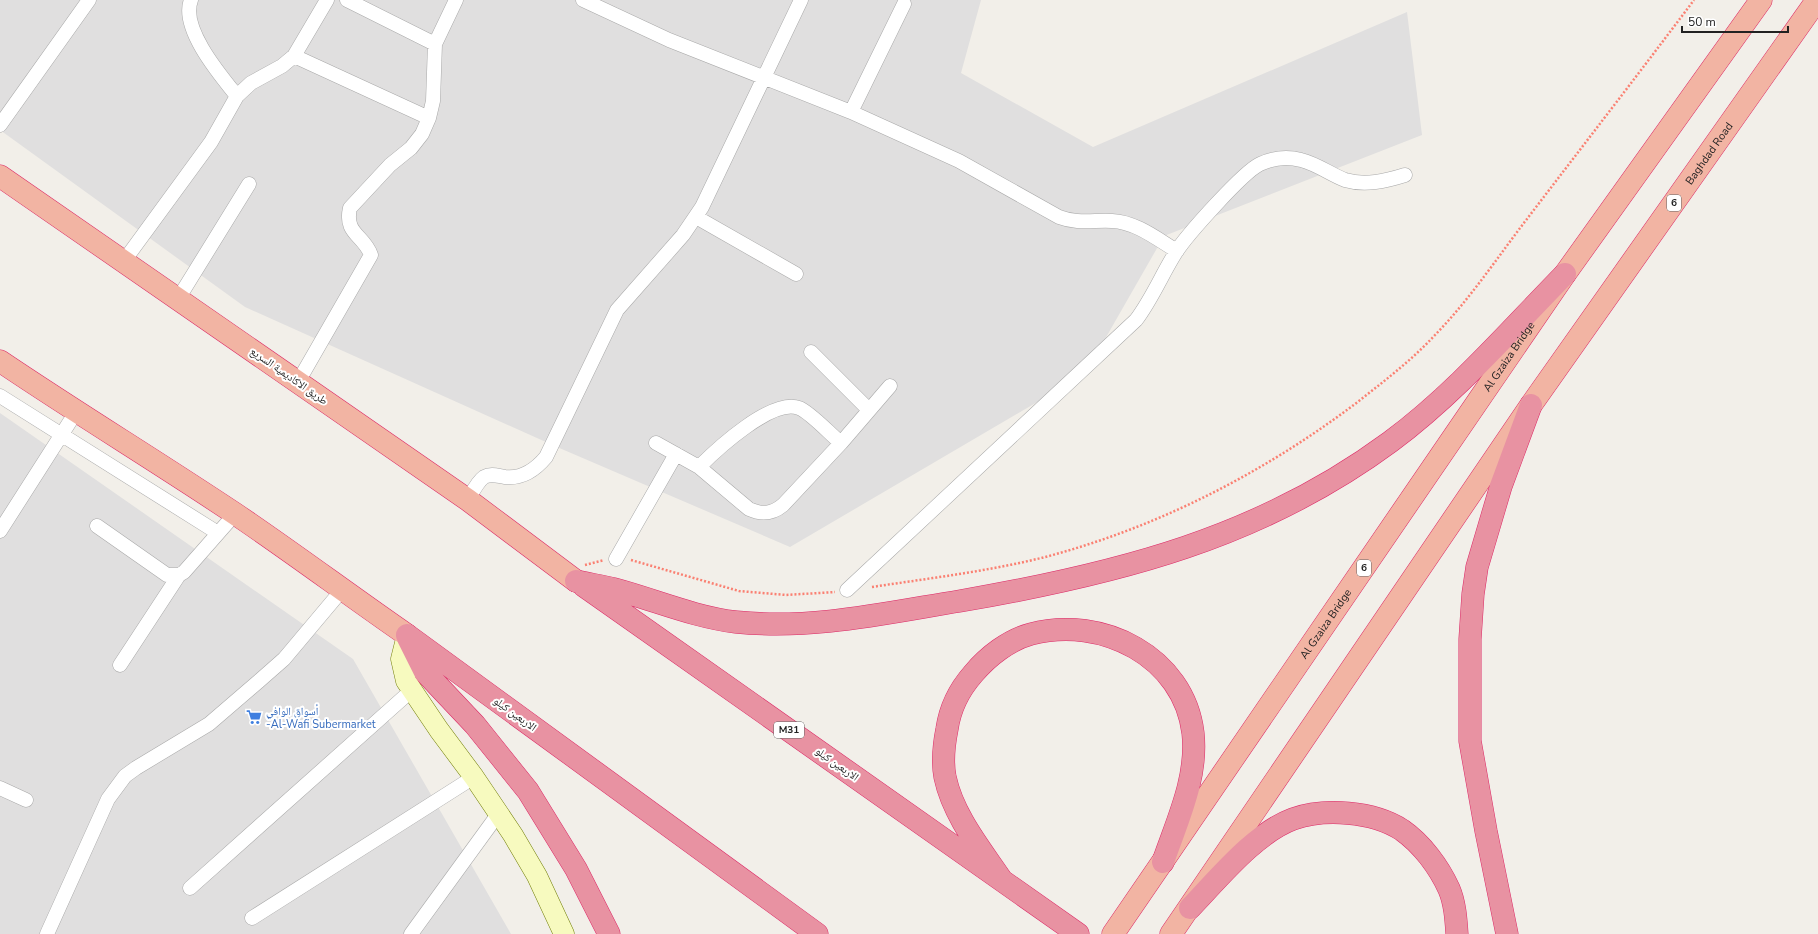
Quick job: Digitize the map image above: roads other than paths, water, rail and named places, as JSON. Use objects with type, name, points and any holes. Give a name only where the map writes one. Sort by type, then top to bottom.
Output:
[{"type":"highway","name":"6","points":[[1565,274],[1761,0]]},
{"type":"highway","name":"Baghdad Road","points":[[1531,405],[1817,0]]},
{"type":"highway","name":"طريق الاكاديمية السريع","points":[[0,176],[468,500],[572,578]]},
{"type":"highway","points":[[572,578],[714,619],[759,624],[786,624],[841,620],[1009,592],[1071,580],[1145,561],[1190,547],[1266,515],[1321,487],[1362,462],[1408,427],[1446,394],[1565,274]]},
{"type":"highway","name":"Al Gzaiza Bridge","points":[[1113,934],[1565,274]]},
{"type":"highway","points":[[0,361],[76,412],[155,461],[235,514],[407,635],[426,672],[476,725],[528,790],[576,869],[609,934]]},
{"type":"highway","name":"6","points":[[1173,932],[1531,405]]},
{"type":"highway","points":[[1507,934],[1486,831],[1470,741],[1470,639],[1473,594],[1477,567],[1501,486],[1531,405]]},
{"type":"highway","name":"الاربعين كيلو","points":[[572,578],[1078,934]]},
{"type":"highway","points":[[1001,879],[969,831],[955,805],[945,777],[944,758],[948,724],[952,706],[965,682],[980,665],[996,652],[1012,642],[1030,634],[1052,630],[1072,629],[1088,631],[1123,641],[1140,649],[1156,662],[1170,678],[1180,694],[1187,710],[1192,732],[1194,755],[1191,778],[1163,862]]},
{"type":"highway","name":"الاربعين كيلو","points":[[407,635],[817,934]]},
{"type":"highway","points":[[1190,908],[1252,844],[1272,830],[1293,819],[1323,812],[1345,813],[1383,822],[1401,830],[1420,846],[1437,867],[1449,890],[1456,916],[1457,934]]},
{"type":"main road","points":[[407,635],[401,659],[404,676],[439,730],[499,813],[537,876],[564,934]]},
{"type":"street","points":[[0,125],[89,0]]},
{"type":"street","points":[[191,0],[188,7],[190,19],[202,48],[213,66],[237,96]]},
{"type":"street","points":[[124,261],[211,142],[237,96],[251,83],[282,66],[294,56],[327,0]]},
{"type":"street","points":[[347,0],[435,44]]},
{"type":"street","points":[[298,382],[372,255],[368,247],[350,227],[348,217],[350,208],[390,165],[411,148],[422,134],[429,118],[433,101],[435,44],[456,0]]},
{"type":"street","points":[[583,0],[669,40],[851,112],[959,161],[1059,217],[1077,222],[1107,221],[1135,226],[1177,250]]},
{"type":"street","points":[[468,500],[478,483],[485,477],[494,475],[508,477],[525,474],[533,470],[546,457],[617,310],[680,239],[696,217],[707,198],[763,77],[801,0]]},
{"type":"street","points":[[851,112],[904,4]]},
{"type":"street","points":[[294,56],[429,118]]},
{"type":"street","points":[[847,590],[1136,320],[1177,250],[1245,174],[1259,164],[1275,158],[1292,157],[1308,162],[1346,180],[1366,183],[1386,181],[1405,175]]},
{"type":"street","points":[[178,299],[249,184]]},
{"type":"street","points":[[696,217],[796,274]]},
{"type":"street","points":[[811,352],[869,410]]},
{"type":"street","points":[[656,443],[699,467],[749,509],[755,512],[767,513],[778,509],[783,504],[841,443],[890,386]]},
{"type":"street","points":[[0,396],[218,533]]},
{"type":"street","points":[[699,467],[721,444],[759,418],[781,408],[791,406],[800,408],[808,413],[841,443]]},
{"type":"street","points":[[0,530],[76,412]]},
{"type":"street","points":[[616,559],[676,454]]},
{"type":"street","points":[[97,526],[167,575],[173,576],[184,572],[235,514]]},
{"type":"street","points":[[120,665],[179,575]]},
{"type":"street","points":[[47,934],[108,799],[125,776],[209,724],[231,706],[284,659],[342,590]]},
{"type":"street","points":[[190,888],[412,690]]},
{"type":"street","points":[[252,918],[474,777]]},
{"type":"street","points":[[0,788],[26,800]]},
{"type":"street","points":[[411,934],[499,813]]},
{"type":"place","name":"أسواق الوافي -Al-Wafi Subermarket","points":[[254,717]]}]
